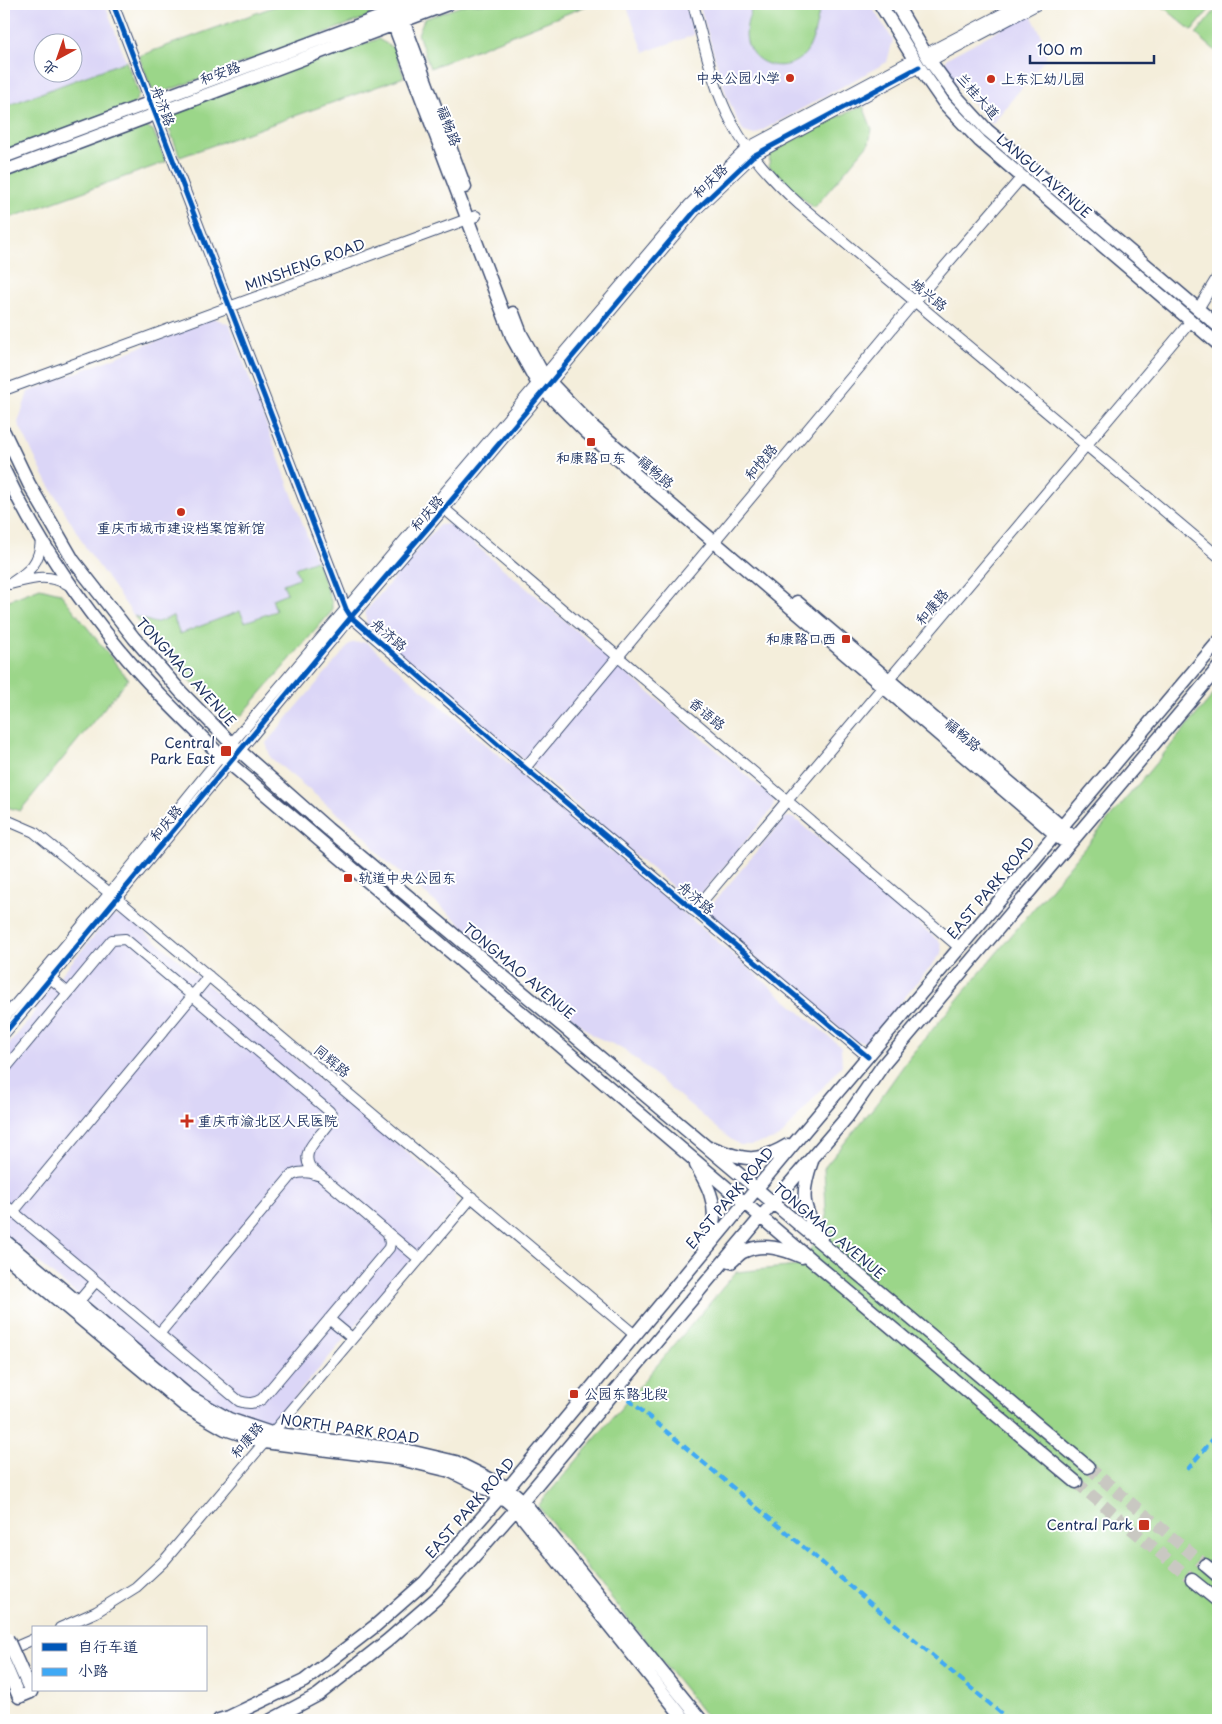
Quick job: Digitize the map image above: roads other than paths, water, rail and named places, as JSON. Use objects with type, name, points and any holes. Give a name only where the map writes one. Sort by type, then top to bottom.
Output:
[{"type":"main road","name":"和安路","points":[[4,171],[152,108],[415,4]]},
{"type":"main road","name":"和安路","points":[[395,12],[448,4]]},
{"type":"main road","name":"LANGUI AVENUE","points":[[880,4],[922,61],[944,103],[980,141],[1218,344]]},
{"type":"main road","name":"兰桂大道","points":[[896,4],[922,61],[987,130],[1218,326]]},
{"type":"main road","name":"福畅路","points":[[395,12],[472,218],[514,339],[544,384],[585,431],[716,538],[1072,842]]},
{"type":"main road","name":"和安路","points":[[4,156],[152,108]]},
{"type":"main road","name":"TONGMAO AVENUE","points":[[4,432],[29,484],[73,560],[134,638],[181,692],[236,748],[328,830],[1088,1467]]},
{"type":"main road","name":"TONGMAO AVENUE","points":[[4,470],[21,507],[55,562],[119,649],[169,704],[226,760],[816,1264],[1076,1482]]},
{"type":"main road","name":"EAST PARK ROAD","points":[[219,1720],[304,1681],[375,1626],[425,1582],[504,1492],[797,1140],[1218,642]]},
{"type":"main road","points":[[271,1720],[318,1695],[387,1641],[439,1596],[520,1505],[761,1216],[847,1117],[883,1065],[1218,668]]},
{"type":"main road","points":[[701,1143],[731,1156],[754,1159],[773,1154],[797,1140]]},
{"type":"main road","points":[[814,1155],[805,1180],[804,1200],[809,1219],[828,1249]]},
{"type":"main road","points":[[691,1156],[709,1187],[714,1206],[712,1226],[693,1265]]},
{"type":"main road","name":"NORTH PARK ROAD","points":[[4,1240],[75,1307]]},
{"type":"main road","points":[[709,1279],[744,1252],[762,1247],[786,1249],[816,1264]]},
{"type":"main road","name":"NORTH PARK ROAD","points":[[4,1254],[190,1397],[267,1438],[405,1450],[456,1462],[504,1492],[520,1505],[702,1720]]},
{"type":"main road","name":"NORTH PARK ROAD","points":[[520,1505],[685,1720]]},
{"type":"main road","points":[[1205,1565],[1218,1576]]},
{"type":"main road","points":[[1192,1580],[1218,1601]]},
{"type":"main road","points":[[5,1634],[8,1657],[25,1694]]},
{"type":"street","name":"舟济路","points":[[113,4],[228,308],[348,613],[525,768],[868,1057]]},
{"type":"street","name":"城兴路","points":[[693,4],[720,97],[732,123],[750,152],[777,185],[1218,556]]},
{"type":"street","name":"和庆路","points":[[922,61],[1021,4]]},
{"type":"street","name":"和庆路","points":[[4,1034],[47,975],[348,613],[436,502],[544,384],[695,211],[750,152],[922,61],[1038,4]]},
{"type":"street","name":"和悦路","points":[[525,768],[915,301],[1022,177]]},
{"type":"street","name":"MINSHENG ROAD","points":[[4,390],[472,218]]},
{"type":"street","points":[[1198,309],[1218,276]]},
{"type":"street","name":"和康路","points":[[694,911],[1191,321]]},
{"type":"street","name":"和庆路","points":[[348,613],[444,510],[544,384]]},
{"type":"street","name":"香语路","points":[[436,502],[960,948]]},
{"type":"street","points":[[7,585],[32,567],[37,560],[41,539]]},
{"type":"street","points":[[7,585],[44,577],[62,581],[73,587]]},
{"type":"street","name":"同辉路","points":[[4,819],[34,832],[114,896],[635,1335]]},
{"type":"street","points":[[4,1070],[112,940],[117,938],[125,939],[329,1111],[332,1116],[331,1120],[310,1147],[307,1158],[310,1167],[419,1259]]},
{"type":"street","name":"和庆路","points":[[4,1018],[47,975]]},
{"type":"street","points":[[47,975],[68,993]]},
{"type":"street","points":[[13,1212],[210,976]]},
{"type":"street","points":[[159,1334],[292,1175],[305,1171],[321,1176]]},
{"type":"street","name":"和康路","points":[[64,1626],[96,1612],[136,1587],[164,1561],[472,1197]]},
{"type":"street","points":[[4,1204],[239,1401],[251,1404],[262,1399],[389,1248],[388,1233]]},
{"type":"street","points":[[75,1307],[96,1282]]},
{"type":"street","points":[[329,1319],[352,1338]]},
{"type":"street","points":[[8,1657],[32,1640]]},
{"type":"tunnel","points":[[1088,1467],[1205,1565]]},
{"type":"tunnel","points":[[1076,1482],[1192,1580]]},
{"type":"place","name":"中央公园小学","points":[[790,78]]},
{"type":"place","name":"上东汇幼儿园","points":[[991,79]]},
{"type":"place","name":"和康路口东","points":[[591,442]]},
{"type":"place","name":"重庆市城市建设档案馆新馆","points":[[181,512]]},
{"type":"place","name":"和康路口西","points":[[846,639]]},
{"type":"place","name":"Central Park East","points":[[226,751]]},
{"type":"place","name":"轨道中央公园东","points":[[348,878]]},
{"type":"place","name":"重庆市渝北区人民医院","points":[[187,1121]]},
{"type":"place","name":"公园东路北段","points":[[574,1394]]},
{"type":"place","name":"Central Park","points":[[1144,1525]]}]
